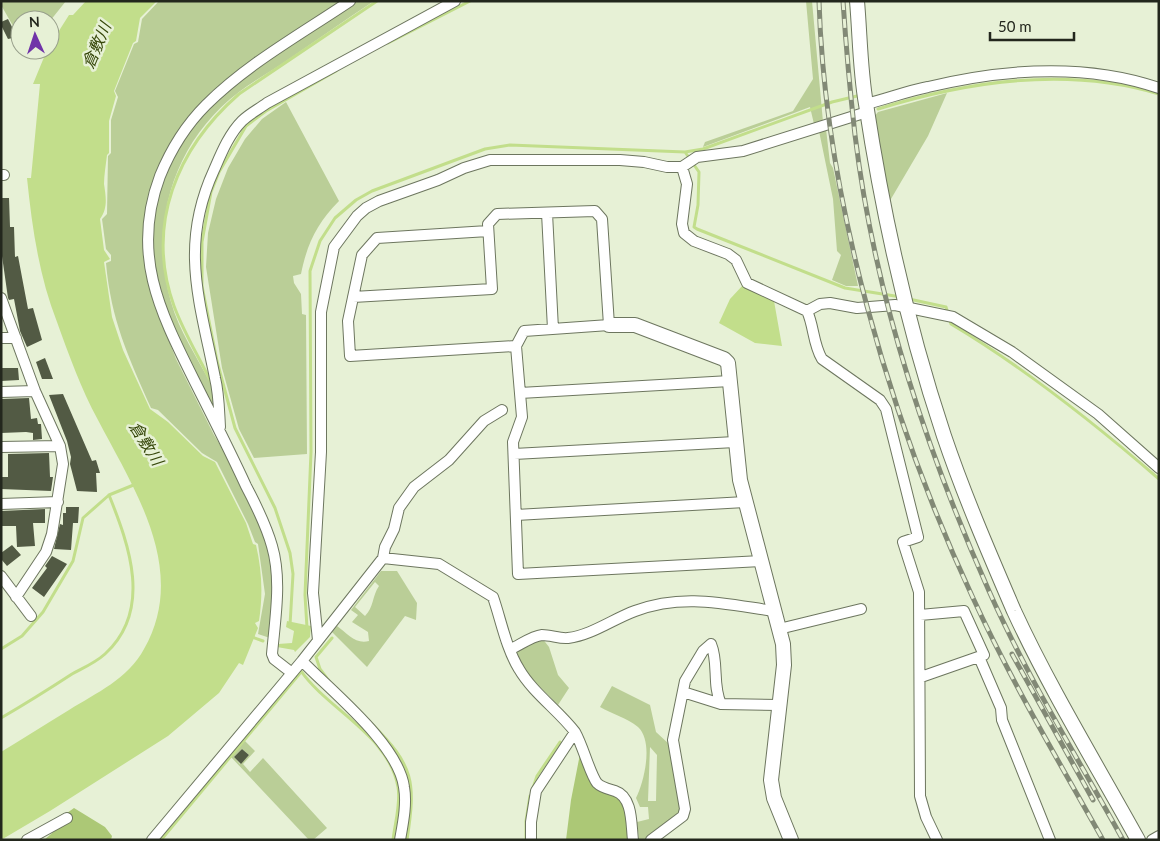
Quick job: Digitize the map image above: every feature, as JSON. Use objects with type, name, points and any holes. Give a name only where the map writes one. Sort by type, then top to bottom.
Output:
[{"type":"street","points":[[292,673],[274,659],[272,654],[277,598],[276,566],[272,546],[261,516],[221,432],[164,321],[154,293],[148,245],[149,220],[155,191],[168,157],[185,128],[205,106],[227,85],[350,1]]},
{"type":"street","points":[[221,432],[216,381],[198,300],[194,258],[195,234],[202,204],[224,147],[242,121],[267,103],[456,1]]},
{"type":"street","points":[[857,1],[866,108],[883,204],[918,350],[944,436],[976,521],[1015,612],[1042,666],[1138,840]]},
{"type":"street","points":[[318,640],[313,593],[321,452],[321,312],[334,247],[348,225],[366,208],[379,201],[438,180],[464,168],[490,160],[620,160],[644,162],[667,167],[688,163],[742,151],[928,87],[966,80],[1069,71],[1128,77],[1159,88]]},
{"type":"street","points":[[688,163],[682,224],[684,233],[694,241],[728,254],[736,260],[747,283],[807,311],[811,319],[817,351],[822,359],[880,400],[886,409],[918,538],[903,542],[919,592],[921,677],[920,796],[926,817],[937,840]]},
{"type":"street","points":[[354,297],[492,290],[488,224],[497,214],[595,211],[602,219],[609,325]]},
{"type":"street","points":[[547,213],[554,329]]},
{"type":"street","points":[[488,231],[377,238],[362,255],[348,321],[350,356],[516,346]]},
{"type":"street","points":[[1,298],[35,391],[60,446],[63,464],[58,502],[46,552],[16,596]]},
{"type":"street","points":[[807,311],[820,304],[830,303],[857,308],[905,300],[948,316],[1012,352],[1098,414],[1159,468]]},
{"type":"street","points":[[761,561],[518,574],[513,442],[522,417],[516,346],[524,331],[635,325],[724,359],[728,363],[740,480],[779,629],[784,665],[772,780],[774,798],[791,840]]},
{"type":"street","points":[[1,338],[16,338]]},
{"type":"street","points":[[520,393],[730,381]]},
{"type":"street","points":[[1,392],[35,391]]},
{"type":"street","points":[[152,840],[302,661],[383,558],[385,547],[394,529],[399,508],[414,487],[449,460],[484,421],[502,410]]},
{"type":"street","points":[[514,454],[736,442]]},
{"type":"street","points":[[1,447],[60,446]]},
{"type":"street","points":[[1,504],[58,502]]},
{"type":"street","points":[[516,515],[745,502]]},
{"type":"street","points":[[383,558],[439,564],[493,597],[518,668],[530,685],[563,716],[575,732],[583,745],[597,782],[603,787],[618,792],[628,803],[633,840]]},
{"type":"street","points":[[1,576],[31,616]]},
{"type":"street","points":[[511,649],[541,635],[568,638],[604,626],[634,612],[658,604],[679,600],[694,600],[774,611]]},
{"type":"street","points":[[779,629],[861,609]]},
{"type":"street","points":[[920,615],[964,611],[984,655],[921,677]]},
{"type":"street","points":[[650,840],[683,816],[685,809],[673,740],[690,674],[703,651],[711,644],[714,651],[716,694],[721,704]]},
{"type":"street","points":[[980,657],[1001,708],[1002,720],[1050,840]]},
{"type":"street","points":[[302,661],[376,735],[396,761],[405,788],[400,840]]},
{"type":"street","points":[[684,692],[721,704],[779,705]]},
{"type":"street","points":[[532,840],[531,822],[536,790],[575,732]]},
{"type":"street","points":[[27,840],[67,818]]},
{"type":"street","points":[[1152,840],[1159,836]]},
{"type":"shaded area","points":[[1,1],[66,1],[59,10],[10,10],[10,21],[1,5]]},
{"type":"shaded area","points":[[159,1],[344,1],[212,91],[171,141],[157,173],[148,277],[153,299],[176,359],[214,435],[222,448],[228,453],[264,528],[274,567],[270,638],[258,634],[265,594],[258,544],[255,542],[217,462],[202,453],[158,410],[151,408],[116,320],[108,283],[106,263],[111,261],[111,255],[106,249],[102,219],[107,214],[111,120],[118,97],[115,91],[134,44],[138,42],[142,19]]},
{"type":"shaded area","points":[[355,1],[374,1],[239,92],[216,112],[197,135],[183,160],[172,186],[165,214],[163,243],[165,273],[174,313],[211,384],[215,384],[218,415],[208,400],[163,309],[152,256],[155,203],[172,155],[211,102],[271,58]]},
{"type":"shaded area","points":[[806,1],[812,1],[823,122],[814,124],[810,107],[703,147],[705,142],[793,111],[813,79]]},
{"type":"shaded area","points":[[947,93],[928,136],[888,204],[874,117],[878,112]]},
{"type":"shaded area","points":[[286,102],[339,201],[331,209],[314,234],[306,253],[301,274],[293,276],[294,283],[301,294],[302,314],[306,315],[307,454],[254,458],[239,429],[222,368],[206,267],[208,233],[216,199],[228,168],[245,139],[262,119]]},
{"type":"shaded area","points":[[826,129],[830,163],[833,168],[858,286],[846,286],[832,280],[841,255],[837,251],[833,199],[819,131]]},
{"type":"shaded area","points":[[381,571],[397,571],[417,603],[416,620],[405,616],[367,667],[332,632],[337,626],[356,640],[369,641],[368,632],[352,622],[358,615],[351,610]],"holes":[[[375,582],[379,586],[370,609],[365,616],[355,607]]]},
{"type":"shaded area","points":[[542,638],[549,647],[558,675],[569,688],[558,705],[527,674],[516,651]]},
{"type":"shaded area","points":[[612,686],[650,705],[656,732],[669,744],[682,810],[649,839],[639,839],[637,822],[649,819],[648,807],[640,807],[636,798],[646,762],[646,742],[638,727],[600,707]],"holes":[[[650,747],[657,755],[656,801],[648,801]]]},
{"type":"shaded area","points":[[245,741],[255,751],[243,764],[250,772],[263,758],[327,828],[313,840],[309,840],[231,757]],"holes":[[[242,749],[249,755],[240,764],[234,757]]]},
{"type":"shaded area","points":[[580,754],[592,782],[613,793],[623,803],[626,809],[629,840],[566,840]]},
{"type":"shaded area","points":[[74,808],[105,827],[112,836],[111,840],[44,840],[71,817],[67,813]]},
{"type":"water","name":"倉敷川","points":[[86,1],[157,1],[140,18],[136,41],[133,43],[114,91],[116,96],[109,121],[109,153],[107,155],[104,181],[106,202],[100,219],[104,250],[110,259],[104,262],[112,317],[123,350],[150,409],[168,422],[203,456],[215,462],[246,523],[253,544],[256,545],[260,564],[260,611],[259,621],[255,623],[258,628],[243,665],[239,663],[219,693],[168,736],[1,840],[1,752],[111,684],[129,669],[144,649],[156,619],[161,590],[159,560],[140,502],[86,396],[51,305],[37,251],[31,215],[27,178],[31,178],[40,84],[33,84],[43,60],[60,60],[60,29],[69,15],[73,15]]},
{"type":"water","points":[[743,285],[774,301],[782,346],[755,343],[719,323],[730,299]]},
{"type":"water","points":[[287,621],[311,626],[310,637],[295,652],[294,650],[277,647],[278,644],[292,643],[294,631],[286,627]]},
{"type":"building","points":[[8,19],[10,23],[10,39],[8,39],[1,22]]},
{"type":"building","points":[[1,198],[9,198],[10,227],[14,227],[15,257],[18,256],[28,309],[33,308],[42,340],[27,347],[20,331],[14,299],[9,300],[8,298],[1,249]]},
{"type":"building","points":[[45,358],[53,379],[42,379],[36,362]]},
{"type":"building","points":[[1,368],[18,368],[19,380],[1,381]]},
{"type":"building","points":[[63,394],[92,461],[96,460],[100,473],[96,473],[97,492],[77,491],[70,464],[71,457],[67,441],[49,395]]},
{"type":"building","points":[[29,398],[31,419],[37,418],[38,424],[41,424],[42,439],[33,440],[33,433],[1,433],[1,399]]},
{"type":"building","points":[[49,453],[50,477],[53,477],[51,491],[1,489],[1,477],[8,477],[8,454]]},
{"type":"building","points":[[66,507],[79,507],[78,523],[73,523],[71,550],[54,549],[60,524],[63,525],[63,513],[66,513]]},
{"type":"building","points":[[45,509],[45,523],[33,523],[35,546],[17,547],[16,526],[1,526],[1,511]]},
{"type":"building","points":[[12,545],[21,555],[7,566],[1,559],[1,553]]},
{"type":"building","points":[[52,556],[67,564],[44,597],[32,588],[47,568],[45,566]]},
{"type":"building","points":[[242,749],[249,755],[241,764],[234,757]]},
{"type":"waterway","points":[[215,381],[211,382],[182,326],[174,306],[166,276],[163,246],[165,218],[172,190],[184,163],[199,139],[217,115],[239,94],[377,1]]},
{"type":"waterway","points":[[388,43],[470,1]]},
{"type":"waterway","points":[[290,625],[293,574],[290,553],[275,508],[235,428],[217,361],[202,286],[202,242],[211,192],[219,172],[246,126],[266,111],[336,71]]},
{"type":"waterway","points":[[878,109],[947,91],[1018,80],[1089,81],[1124,85],[1159,94]]},
{"type":"waterway","points":[[307,628],[305,595],[311,452],[310,271],[320,241],[335,218],[356,200],[372,191],[485,149],[510,145],[685,152],[703,149],[832,102],[857,96]]},
{"type":"waterway","points":[[685,152],[699,172],[698,205],[694,227],[845,288],[901,297]]},
{"type":"waterway","points":[[909,299],[946,307],[951,324],[1032,377],[1159,479]]},
{"type":"waterway","points":[[1,718],[97,660],[120,637],[129,618],[133,598],[133,577],[124,535],[109,495],[136,484]]},
{"type":"waterway","points":[[1,649],[22,636],[43,612],[73,561],[83,518],[109,495]]},
{"type":"waterway","points":[[252,637],[263,641]]},
{"type":"waterway","points":[[329,681],[320,669],[316,657],[332,638]]},
{"type":"waterway","points":[[301,671],[326,698],[356,724],[383,752],[392,769],[399,793],[393,840]]},
{"type":"waterway","points":[[161,840],[301,672]]},
{"type":"waterway","points":[[372,724],[396,752],[409,776],[411,803],[407,840]]},
{"type":"waterway","points":[[533,788],[537,776],[560,742]]},
{"type":"waterway","points":[[526,840],[526,821],[530,796]]},
{"type":"railway","points":[[819,1],[824,76],[834,152],[848,230],[867,307],[889,383],[943,529],[973,598],[1019,690],[1103,840]]},
{"type":"railway","points":[[843,1],[853,118],[864,194],[889,310],[923,425],[966,537],[1004,623],[1036,686],[1123,840]]},
{"type":"railway","points":[[1012,654],[1093,800]]}]
